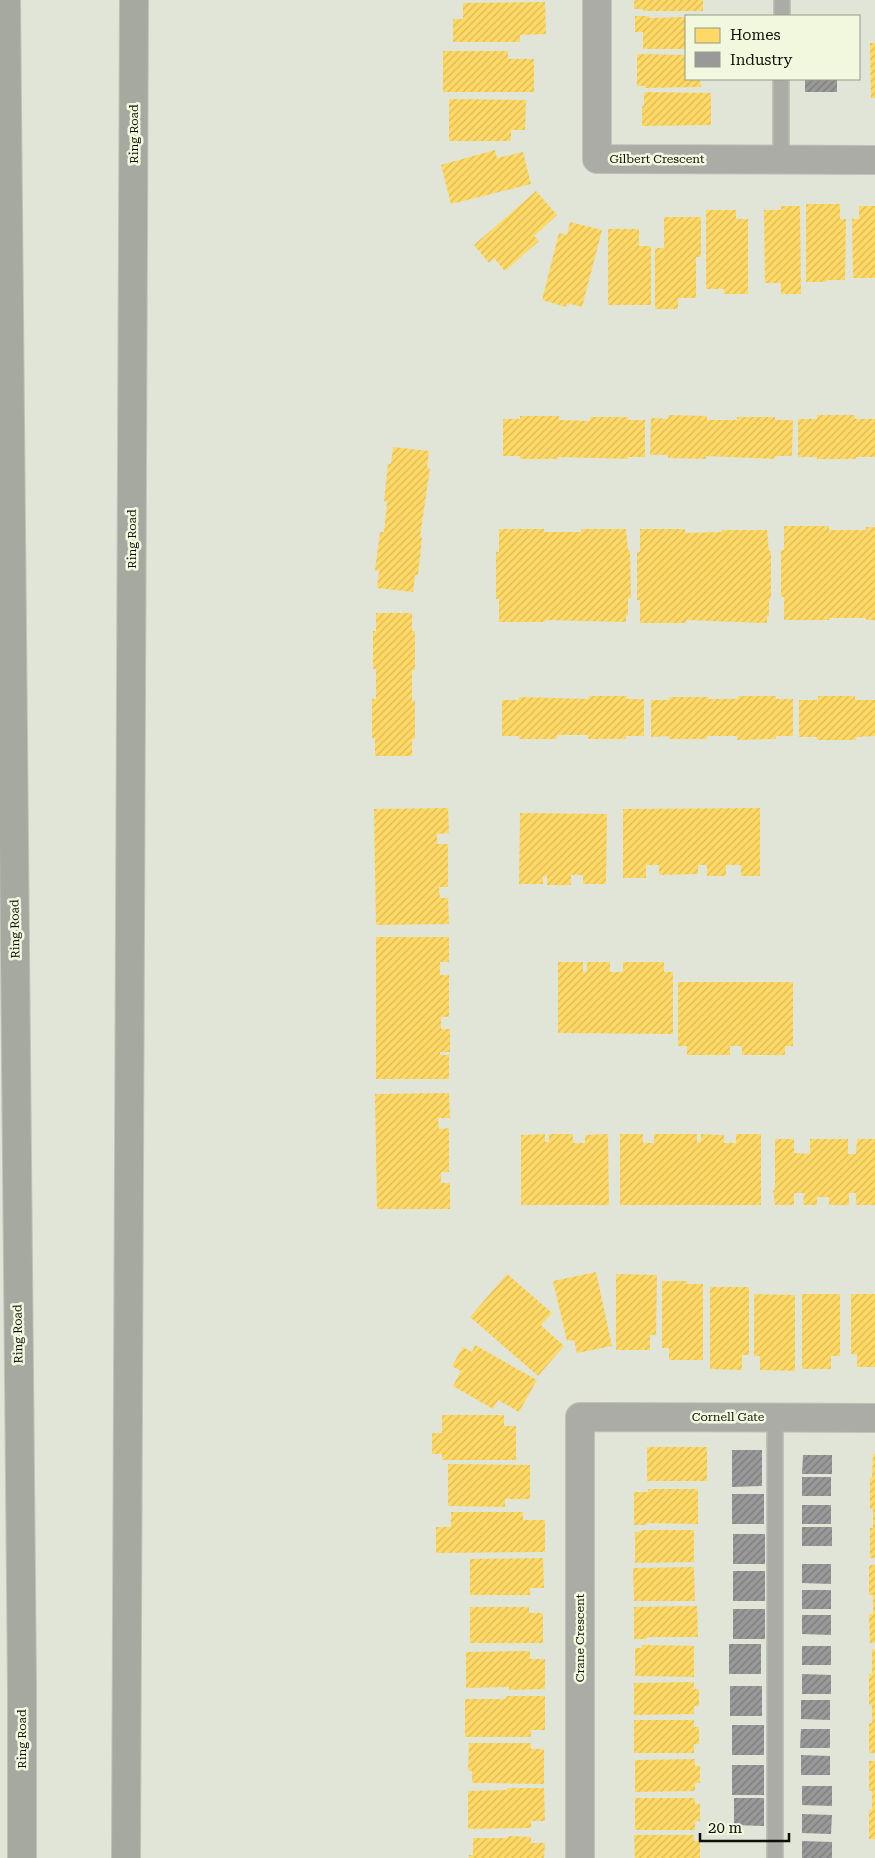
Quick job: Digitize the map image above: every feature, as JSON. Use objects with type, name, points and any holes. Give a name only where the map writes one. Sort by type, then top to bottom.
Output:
[{"type":"highway","name":"Ring Road","points":[[6,0],[22,1858]]},
{"type":"highway","name":"Ring Road","points":[[127,1858],[126,1688],[134,0]]},
{"type":"highway","points":[[11,1858],[22,1688]]},
{"type":"street","name":"Gilbert Crescent","points":[[597,0],[598,159],[875,160]]},
{"type":"street","name":"Cornell Gate","points":[[580,1417],[875,1418]]},
{"type":"street","name":"Crane Crescent","points":[[580,1417],[580,1858]]},
{"type":"lane","points":[[782,0],[782,15]]},
{"type":"lane","points":[[781,80],[781,159]]},
{"type":"lane","points":[[775,1417],[775,1858]]},
{"type":"building: Homes","points":[[634,0],[703,0],[703,11],[643,11],[643,9],[634,9]]},
{"type":"building: Homes","points":[[545,2],[546,34],[520,35],[520,42],[453,42],[453,19],[463,19],[463,3]]},
{"type":"building: Homes","points":[[635,16],[649,16],[649,18],[685,17],[685,49],[643,49],[643,32],[635,32]]},
{"type":"building: Homes","points":[[870,43],[875,43],[875,98],[871,98]]},
{"type":"building: Homes","points":[[443,51],[508,51],[508,59],[534,59],[534,92],[443,92]]},
{"type":"building: Homes","points":[[637,54],[685,55],[685,80],[700,80],[701,87],[645,88],[645,86],[637,86]]},
{"type":"building: Homes","points":[[644,92],[711,93],[711,125],[642,126]]},
{"type":"building: Homes","points":[[449,99],[526,100],[525,130],[511,130],[511,141],[449,141]]},
{"type":"building: Homes","points":[[495,150],[497,158],[523,152],[531,184],[451,204],[441,165]]},
{"type":"building: Homes","points":[[536,191],[557,215],[534,236],[539,241],[505,271],[494,258],[489,263],[474,245]]},
{"type":"building: Homes","points":[[806,204],[840,204],[840,219],[846,219],[845,280],[806,282]]},
{"type":"building: Homes","points":[[781,206],[800,206],[801,294],[781,294],[781,283],[765,283],[764,210],[781,210]]},
{"type":"building: Homes","points":[[859,206],[875,206],[875,278],[853,278],[852,219],[859,219]]},
{"type":"building: Homes","points":[[706,210],[736,210],[736,219],[748,219],[748,294],[724,294],[724,289],[706,289]]},
{"type":"building: Homes","points":[[664,217],[701,217],[701,257],[696,257],[696,298],[678,298],[678,309],[655,309],[655,248],[664,248]]},
{"type":"building: Homes","points":[[570,222],[602,230],[582,307],[567,303],[566,307],[542,300],[559,233],[567,235]]},
{"type":"building: Homes","points":[[608,229],[639,229],[639,246],[651,246],[651,305],[608,305]]},
{"type":"building: Homes","points":[[669,415],[707,416],[707,420],[737,420],[737,417],[775,417],[775,420],[793,420],[792,456],[775,456],[775,459],[706,456],[706,459],[668,458],[668,455],[650,455],[651,418],[668,419]]},
{"type":"building: Homes","points":[[817,415],[855,415],[855,419],[875,419],[875,457],[817,459],[817,457],[798,457],[798,419],[817,419]]},
{"type":"building: Homes","points":[[520,416],[559,416],[559,420],[590,421],[590,417],[628,417],[628,420],[645,420],[645,457],[628,457],[628,459],[558,457],[558,459],[520,459],[520,456],[503,456],[503,419],[520,419]]},
{"type":"building: Homes","points":[[393,447],[429,451],[427,468],[430,468],[420,537],[422,538],[418,575],[415,575],[413,592],[377,588],[379,571],[375,570],[380,532],[384,532],[387,502],[384,501],[388,464],[391,464]]},
{"type":"building: Homes","points":[[784,526],[829,526],[829,530],[866,530],[866,527],[875,527],[875,620],[866,620],[866,618],[829,618],[829,620],[784,620],[784,597],[781,597],[781,550],[784,550]]},
{"type":"building: Homes","points":[[499,529],[544,529],[544,532],[581,532],[581,529],[626,529],[628,550],[630,550],[631,598],[628,598],[626,622],[545,620],[545,622],[499,622],[499,599],[496,599],[496,552],[499,552]]},
{"type":"building: Homes","points":[[640,529],[685,529],[685,533],[722,532],[722,530],[767,530],[769,551],[771,551],[771,599],[769,599],[767,623],[686,620],[686,623],[640,623],[640,600],[637,600],[637,552],[640,552]]},
{"type":"building: Homes","points":[[376,613],[412,613],[412,631],[415,631],[415,670],[412,670],[412,701],[415,701],[415,739],[412,739],[412,756],[375,756],[375,738],[372,738],[372,699],[376,699],[376,669],[373,669],[373,631],[376,631]]},
{"type":"building: Homes","points":[[589,696],[627,696],[627,699],[644,699],[644,736],[626,736],[626,739],[588,739],[588,735],[557,735],[557,739],[519,739],[519,736],[502,736],[502,700],[519,700],[519,697],[589,699]]},
{"type":"building: Homes","points":[[738,696],[776,696],[776,699],[793,699],[793,736],[776,736],[776,739],[737,740],[737,736],[707,736],[707,739],[669,739],[669,736],[651,737],[651,700],[669,700],[669,697],[738,699]]},
{"type":"building: Homes","points":[[818,696],[855,696],[855,700],[875,700],[875,736],[856,737],[856,740],[817,740],[817,737],[799,737],[799,700],[818,700]]},
{"type":"building: Homes","points":[[448,808],[449,833],[437,834],[437,844],[448,844],[448,887],[439,887],[440,898],[448,898],[449,924],[376,925],[374,809]]},
{"type":"building: Homes","points":[[760,808],[760,876],[741,876],[741,865],[726,865],[726,876],[707,876],[707,865],[698,865],[698,874],[659,875],[659,865],[646,865],[646,878],[623,878],[623,809]]},
{"type":"building: Homes","points":[[520,813],[607,814],[606,884],[583,884],[583,875],[571,875],[571,885],[547,885],[547,876],[543,876],[543,884],[519,884]]},
{"type":"building: Homes","points":[[376,937],[449,937],[449,962],[440,962],[440,975],[449,975],[449,1017],[441,1017],[441,1029],[450,1029],[450,1052],[440,1052],[440,1055],[449,1055],[449,1079],[376,1079]]},
{"type":"building: Homes","points":[[558,962],[583,962],[583,972],[587,972],[587,962],[610,962],[610,972],[623,972],[623,962],[664,962],[664,972],[673,972],[673,1034],[558,1033]]},
{"type":"building: Homes","points":[[678,982],[793,982],[793,1046],[785,1046],[785,1055],[742,1055],[742,1046],[730,1046],[730,1055],[687,1055],[687,1046],[678,1046]]},
{"type":"building: Homes","points":[[449,1093],[450,1118],[438,1118],[439,1129],[449,1128],[449,1172],[441,1172],[441,1183],[450,1183],[450,1209],[377,1209],[375,1094]]},
{"type":"building: Homes","points":[[545,1134],[545,1142],[549,1142],[549,1134],[573,1134],[573,1143],[585,1143],[585,1135],[608,1134],[609,1205],[521,1205],[521,1135]]},
{"type":"building: Homes","points":[[620,1134],[643,1134],[643,1143],[654,1143],[654,1134],[697,1134],[697,1142],[701,1142],[701,1134],[724,1135],[724,1143],[736,1143],[736,1134],[761,1134],[761,1205],[620,1205]]},
{"type":"building: Homes","points":[[775,1139],[794,1139],[794,1153],[810,1154],[810,1139],[848,1139],[848,1154],[856,1154],[857,1139],[875,1139],[875,1205],[856,1205],[856,1193],[849,1193],[849,1205],[829,1205],[829,1197],[817,1197],[817,1205],[803,1205],[804,1193],[794,1193],[794,1205],[775,1205],[773,1190],[775,1190]]},
{"type":"building: Homes","points":[[596,1272],[612,1346],[577,1353],[574,1340],[567,1341],[553,1281]]},
{"type":"building: Homes","points":[[507,1274],[552,1313],[541,1325],[564,1346],[538,1376],[470,1317]]},
{"type":"building: Homes","points":[[616,1274],[657,1275],[656,1335],[650,1335],[650,1350],[616,1350]]},
{"type":"building: Homes","points":[[662,1281],[687,1281],[687,1284],[703,1284],[703,1360],[669,1360],[669,1348],[662,1348]]},
{"type":"building: Homes","points":[[710,1287],[749,1287],[749,1355],[742,1355],[742,1370],[710,1369]]},
{"type":"building: Homes","points":[[754,1294],[795,1295],[795,1371],[760,1370],[760,1356],[754,1356]]},
{"type":"building: Homes","points":[[802,1294],[840,1294],[840,1356],[831,1356],[831,1369],[802,1369]]},
{"type":"building: Homes","points":[[851,1294],[875,1294],[875,1367],[857,1367],[857,1354],[851,1354]]},
{"type":"building: Homes","points":[[475,1345],[537,1380],[519,1412],[498,1400],[493,1409],[453,1386],[461,1371],[452,1366],[463,1347],[472,1352]]},
{"type":"building: Homes","points":[[442,1415],[504,1415],[504,1426],[516,1426],[516,1460],[442,1460],[442,1454],[432,1454],[432,1433],[442,1433]]},
{"type":"building: Homes","points":[[647,1447],[707,1447],[707,1481],[647,1481]]},
{"type":"building: Homes","points":[[873,1454],[875,1454],[875,1558],[870,1558],[870,1528],[873,1528],[873,1509],[870,1509],[870,1478],[872,1478]]},
{"type":"building: Homes","points":[[448,1464],[530,1465],[530,1499],[505,1499],[505,1507],[448,1506]]},
{"type":"building: Homes","points":[[648,1489],[698,1489],[698,1524],[646,1523],[646,1525],[634,1525],[634,1492],[648,1492]]},
{"type":"building: Homes","points":[[451,1512],[523,1512],[523,1520],[545,1520],[545,1552],[436,1553],[436,1527],[451,1527]]},
{"type":"building: Homes","points":[[641,1530],[694,1530],[694,1562],[635,1563],[635,1532],[641,1532]]},
{"type":"building: Homes","points":[[543,1558],[544,1588],[530,1588],[530,1595],[470,1595],[470,1559]]},
{"type":"building: Homes","points":[[869,1565],[875,1565],[875,1643],[870,1643],[869,1614],[873,1614],[873,1595],[869,1595]]},
{"type":"building: Homes","points":[[694,1567],[695,1601],[634,1601],[633,1568]]},
{"type":"building: Homes","points":[[697,1606],[698,1637],[647,1637],[647,1639],[634,1639],[634,1607]]},
{"type":"building: Homes","points":[[470,1607],[529,1607],[529,1613],[543,1613],[543,1643],[470,1643]]},
{"type":"building: Homes","points":[[642,1645],[694,1646],[694,1677],[635,1676],[635,1648],[642,1648]]},
{"type":"building: Homes","points":[[872,1649],[875,1650],[875,1753],[869,1753],[869,1723],[872,1723],[872,1705],[869,1704],[869,1674],[872,1674]]},
{"type":"building: Homes","points":[[530,1651],[530,1659],[545,1659],[545,1689],[509,1690],[509,1687],[466,1688],[466,1652]]},
{"type":"building: Homes","points":[[694,1682],[694,1689],[699,1689],[699,1706],[694,1706],[694,1714],[634,1715],[634,1683]]},
{"type":"building: Homes","points":[[506,1696],[545,1696],[545,1730],[531,1730],[531,1737],[465,1737],[465,1699],[506,1699]]},
{"type":"building: Homes","points":[[634,1720],[694,1720],[694,1727],[699,1727],[699,1744],[694,1744],[694,1753],[634,1753]]},
{"type":"building: Homes","points":[[469,1743],[531,1743],[531,1749],[544,1749],[544,1784],[472,1783],[472,1771],[468,1771]]},
{"type":"building: Homes","points":[[695,1759],[695,1766],[700,1766],[700,1783],[695,1783],[695,1791],[635,1792],[635,1760]]},
{"type":"building: Homes","points":[[869,1761],[875,1761],[875,1839],[869,1839],[869,1810],[872,1810],[872,1791],[869,1791]]},
{"type":"building: Homes","points":[[507,1788],[544,1788],[545,1821],[531,1821],[531,1828],[468,1829],[468,1791],[507,1790]]},
{"type":"building: Homes","points":[[635,1798],[695,1798],[695,1804],[700,1804],[700,1821],[695,1821],[695,1830],[635,1830]]},
{"type":"building: Homes","points":[[634,1835],[694,1835],[694,1841],[700,1841],[700,1858],[635,1858]]},
{"type":"building: Homes","points":[[508,1836],[531,1837],[531,1843],[545,1843],[544,1858],[469,1858],[469,1855],[473,1855],[473,1838],[508,1838]]},
{"type":"building: Industry","points":[[805,80],[837,80],[837,92],[805,92]]},
{"type":"building: Industry","points":[[732,1450],[762,1450],[762,1486],[732,1487]]},
{"type":"building: Industry","points":[[803,1455],[832,1455],[832,1474],[802,1474]]},
{"type":"building: Industry","points":[[802,1477],[831,1477],[831,1496],[802,1496]]},
{"type":"building: Industry","points":[[732,1494],[764,1494],[764,1524],[732,1524]]},
{"type":"building: Industry","points":[[802,1505],[831,1505],[831,1524],[802,1524]]},
{"type":"building: Industry","points":[[802,1527],[832,1527],[832,1546],[802,1546]]},
{"type":"building: Industry","points":[[733,1534],[765,1534],[765,1564],[733,1564]]},
{"type":"building: Industry","points":[[802,1564],[831,1564],[831,1584],[802,1583]]},
{"type":"building: Industry","points":[[733,1571],[765,1571],[765,1601],[733,1601]]},
{"type":"building: Industry","points":[[802,1590],[831,1590],[831,1609],[802,1609]]},
{"type":"building: Industry","points":[[733,1609],[765,1609],[765,1639],[733,1639]]},
{"type":"building: Industry","points":[[802,1615],[831,1615],[831,1635],[802,1634]]},
{"type":"building: Industry","points":[[729,1644],[761,1644],[761,1674],[729,1674]]},
{"type":"building: Industry","points":[[802,1646],[831,1646],[831,1665],[802,1665]]},
{"type":"building: Industry","points":[[802,1674],[831,1675],[831,1694],[802,1694]]},
{"type":"building: Industry","points":[[730,1686],[762,1686],[762,1716],[730,1716]]},
{"type":"building: Industry","points":[[801,1700],[830,1700],[830,1720],[801,1719]]},
{"type":"building: Industry","points":[[732,1725],[764,1725],[764,1755],[732,1755]]},
{"type":"building: Industry","points":[[801,1729],[830,1729],[830,1748],[800,1748]]},
{"type":"building: Industry","points":[[801,1755],[830,1756],[830,1775],[801,1775]]},
{"type":"building: Industry","points":[[732,1765],[764,1765],[764,1795],[732,1795]]},
{"type":"building: Industry","points":[[802,1786],[832,1786],[832,1806],[802,1805]]},
{"type":"building: Industry","points":[[734,1798],[764,1798],[764,1826],[734,1825]]},
{"type":"building: Industry","points":[[802,1814],[832,1815],[831,1834],[802,1833]]},
{"type":"building: Industry","points":[[802,1841],[832,1842],[832,1858],[802,1858]]}]
